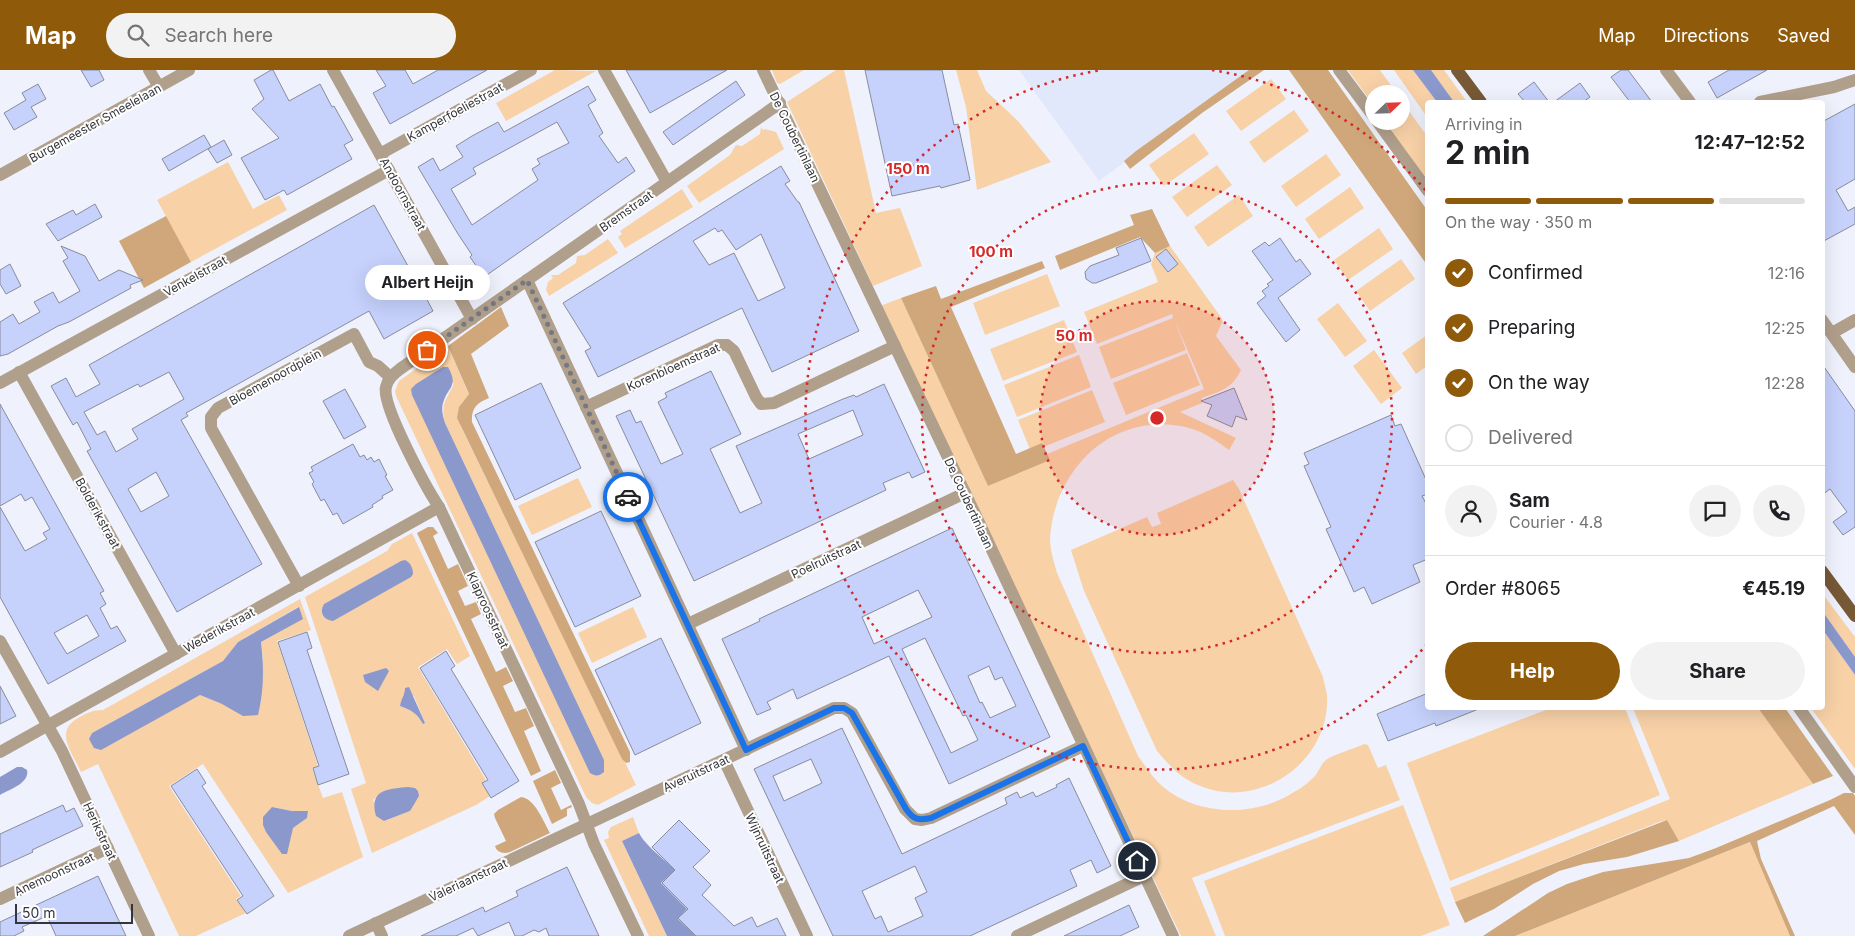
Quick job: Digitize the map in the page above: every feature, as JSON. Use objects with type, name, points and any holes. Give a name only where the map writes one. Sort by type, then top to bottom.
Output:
[{"type":"main road","points":[[1457,70],[1480,100]]},
{"type":"main road","points":[[1825,575],[1855,616]]},
{"type":"street","points":[[150,70],[159,87]]},
{"type":"street","name":"Burgemeester Smeelelaan","points":[[0,175],[190,70]]},
{"type":"street","name":"Andoornstraat","points":[[333,70],[472,319]]},
{"type":"street","name":"Kamperfoeliestraat","points":[[380,154],[531,70]]},
{"type":"street","points":[[604,70],[667,182]]},
{"type":"street","name":"De Coubertinlaan","points":[[764,70],[1173,936]]},
{"type":"street","points":[[1340,70],[1365,105]]},
{"type":"street","points":[[1666,70],[1688,100]]},
{"type":"street","points":[[1769,100],[1855,80]]},
{"type":"street","name":"Bremstraat","points":[[472,319],[780,103]]},
{"type":"street","points":[[1383,130],[1425,188]]},
{"type":"street","name":"Venkelstraat","points":[[0,382],[389,170]]},
{"type":"street","points":[[527,280],[746,750]]},
{"type":"street","points":[[390,377],[472,319]]},
{"type":"street","points":[[1832,333],[1855,320]]},
{"type":"street","points":[[1825,324],[1855,367]]},
{"type":"street","name":"Bloemenoordplein","points":[[299,586],[211,428],[212,417],[218,408],[354,334],[369,362],[378,366],[390,377]]},
{"type":"street","name":"Korenbloemstraat","points":[[586,407],[718,345],[727,345],[734,351],[756,397],[762,404],[774,403],[895,346]]},
{"type":"street","name":"Bolderikstraat","points":[[19,372],[176,654]]},
{"type":"street","name":"Klaproosstraat","points":[[390,377],[385,388],[387,404],[428,490],[439,507],[575,796],[594,844],[638,936]]},
{"type":"street","name":"Poelruitstraat","points":[[688,624],[965,493]]},
{"type":"street","name":"Wederikstraat","points":[[0,752],[439,507]]},
{"type":"street","name":"Herikstraat","points":[[0,641],[48,726],[149,936]]},
{"type":"street","name":"Averuitstraat","points":[[586,824],[834,708],[844,708],[852,713],[906,809],[915,819],[931,818],[1083,746]]},
{"type":"street","points":[[1800,710],[1855,787]]},
{"type":"street","name":"Wijnruitstraat","points":[[724,760],[806,936]]},
{"type":"street","name":"Valeriaanstraat","points":[[349,936],[586,824]]},
{"type":"street","name":"Anemoonstraat","points":[[0,899],[108,848]]},
{"type":"street","points":[[1017,936],[1144,876]]},
{"type":"street","points":[[376,923],[382,936]]},
{"type":"shaded area","points":[[555,70],[596,71],[506,121],[496,103]]},
{"type":"shaded area","points":[[772,70],[804,70],[780,84],[777,83]]},
{"type":"shaded area","points":[[836,70],[844,70],[876,213],[900,208],[922,266],[873,286],[787,102]]},
{"type":"shaded area","points":[[956,70],[977,70],[986,91],[1018,121],[1051,162],[977,190],[966,107]]},
{"type":"shaded area","points":[[1019,70],[1250,70],[1099,181]]},
{"type":"shaded area","points":[[1249,70],[1264,70],[1202,113],[1130,169],[1124,161],[1136,151]]},
{"type":"shaded area","points":[[1289,70],[1328,70],[1365,122],[1365,130],[1370,130],[1425,207],[1425,262]]},
{"type":"shaded area","points":[[1348,70],[1380,70],[1391,85],[1365,85],[1365,94]]},
{"type":"shaded area","points":[[1394,70],[1413,70],[1436,100],[1425,100],[1425,114],[1410,93],[1410,85],[1405,85]]},
{"type":"shaded area","points":[[1431,70],[1444,70],[1466,100],[1453,100]]},
{"type":"shaded area","points":[[1271,79],[1286,99],[1241,131],[1226,111]]},
{"type":"shaded area","points":[[1294,110],[1309,131],[1264,163],[1249,142]]},
{"type":"shaded area","points":[[1410,112],[1425,133],[1425,179],[1390,130],[1410,130]]},
{"type":"shaded area","points":[[761,127],[763,130],[776,132],[784,149],[699,203],[687,186],[730,155],[736,145],[742,146],[760,134]]},
{"type":"shaded area","points":[[1194,133],[1209,154],[1164,186],[1149,165]]},
{"type":"shaded area","points":[[1326,154],[1341,175],[1296,207],[1281,186]]},
{"type":"shaded area","points":[[228,162],[253,209],[279,195],[287,210],[191,262],[157,200]]},
{"type":"shaded area","points":[[1217,165],[1232,185],[1187,217],[1172,197]]},
{"type":"shaded area","points":[[1350,187],[1364,208],[1319,239],[1305,219]]},
{"type":"shaded area","points":[[682,189],[693,207],[625,248],[618,237],[622,234],[620,231]]},
{"type":"shaded area","points":[[1239,195],[1253,216],[1208,247],[1194,227]]},
{"type":"shaded area","points":[[1152,209],[1170,246],[1155,253],[1140,237],[1060,270],[1055,256],[1134,225],[1130,215]]},
{"type":"shaded area","points":[[166,216],[191,262],[144,288],[119,241]]},
{"type":"shaded area","points":[[1379,228],[1393,249],[1348,280],[1334,260]]},
{"type":"shaded area","points":[[608,239],[618,253],[549,296],[546,290],[548,282],[553,278],[551,275],[558,275],[576,263],[577,256],[585,255]]},
{"type":"shaded area","points":[[1170,246],[1223,320],[1216,336],[1241,370],[1230,385],[1202,398],[1202,403],[1180,412],[1236,438],[1229,450],[1210,437],[1195,430],[1164,424],[1140,427],[1117,434],[1098,446],[1080,462],[1067,482],[1057,504],[1050,540],[1057,573],[1138,756],[1158,783],[1176,796],[1192,804],[1227,810],[1262,806],[1279,800],[1303,787],[1315,776],[1323,763],[1329,758],[1364,744],[1368,745],[1378,768],[1386,765],[1400,800],[1192,878],[1216,936],[1181,936],[880,306],[901,298],[988,486],[1049,460],[1047,454],[1204,389],[1175,321],[1186,350],[1111,379],[1099,347],[1173,318],[1172,314],[1097,344],[1084,312],[1158,282],[1151,264],[1155,253]]},
{"type":"shaded area","points":[[1401,259],[1415,279],[1370,311],[1356,291]]},
{"type":"shaded area","points":[[1042,261],[1045,268],[951,307],[1016,454],[1042,443],[1050,460],[988,486],[901,298],[936,286],[941,299]]},
{"type":"shaded area","points":[[1047,274],[1060,306],[985,335],[973,303]]},
{"type":"shaded area","points":[[1338,303],[1367,341],[1345,357],[1317,319]]},
{"type":"shaded area","points":[[501,307],[509,326],[471,354],[489,398],[476,407],[472,422],[630,752],[630,762],[626,763],[622,759],[457,418],[459,407],[469,394],[448,346]]},
{"type":"shaded area","points":[[1064,320],[1077,352],[1003,381],[990,349]]},
{"type":"shaded area","points":[[1425,336],[1425,367],[1416,374],[1402,353]]},
{"type":"shaded area","points":[[448,346],[469,395],[458,412],[463,431],[636,785],[598,805],[592,803],[586,797],[396,396],[395,391],[399,381]],"holes":[[[454,383],[444,405],[445,423],[604,760],[416,384]]]},
{"type":"shaded area","points":[[1374,350],[1402,388],[1381,404],[1353,366]]},
{"type":"shaded area","points":[[1187,353],[1200,385],[1126,415],[1113,383]]},
{"type":"shaded area","points":[[1079,355],[1091,387],[1017,417],[1004,385]]},
{"type":"shaded area","points":[[1092,390],[1105,422],[1031,452],[1018,420]]},
{"type":"shaded area","points":[[578,478],[592,507],[532,535],[518,506]]},
{"type":"shaded area","points":[[1233,480],[1239,489],[1323,677],[1327,695],[1325,719],[1317,741],[1304,760],[1286,775],[1266,786],[1244,792],[1221,792],[1186,779],[1175,771],[1157,751],[1084,591],[1071,550],[1147,517],[1152,527],[1161,524],[1157,513]]},
{"type":"shaded area","points":[[428,527],[433,527],[438,533],[433,536],[448,569],[458,564],[468,586],[458,591],[465,606],[476,602],[481,614],[471,619],[496,672],[506,667],[513,681],[503,686],[515,712],[526,708],[534,726],[524,731],[541,771],[531,776],[417,533]]},
{"type":"shaded area","points":[[412,533],[470,656],[457,664],[447,649],[418,667],[486,780],[482,783],[490,796],[476,805],[372,853],[351,789],[366,783],[305,597],[387,551],[392,544]],"holes":[[[401,561],[323,616],[322,609],[324,604]],[[405,695],[414,696],[425,723],[413,712],[400,706]],[[408,787],[410,811],[384,821],[373,800],[382,792]]]},
{"type":"shaded area","points":[[1825,597],[1855,637],[1855,657],[1825,615]]},
{"type":"shaded area","points":[[300,599],[311,630],[277,641],[318,766],[312,768],[323,798],[342,792],[363,857],[288,893],[203,764],[169,786],[241,896],[236,899],[246,913],[196,936],[179,936],[98,764],[81,772],[67,743],[67,730],[71,724],[87,713],[103,710]],"holes":[[[298,607],[302,619],[261,642],[263,659],[222,704],[200,695],[92,733],[223,661],[238,642]],[[272,807],[292,811],[308,811],[307,818],[293,828],[291,833]]]},
{"type":"shaded area","points":[[633,607],[647,637],[592,663],[578,633]]},
{"type":"shaded area","points":[[1825,633],[1855,675],[1855,769],[1812,710],[1825,710]]},
{"type":"shaded area","points":[[1546,710],[1626,710],[1660,795],[1450,881],[1407,763]]},
{"type":"shaded area","points":[[1634,710],[1759,710],[1813,784],[1679,841],[1667,820],[1659,822],[1455,902],[1450,888],[1670,799]]},
{"type":"shaded area","points":[[1759,710],[1786,710],[1833,776],[1813,784]]},
{"type":"shaded area","points":[[555,770],[561,783],[551,788],[561,810],[571,805],[572,807],[567,809],[567,816],[552,824],[533,781]]},
{"type":"shaded area","points":[[1844,793],[1853,793],[1855,796],[1855,835],[1834,806],[1757,841],[1761,859],[1795,936],[1790,936],[1750,842],[1515,936],[1483,936],[1548,893],[1567,884],[1603,872],[1689,858]]},
{"type":"shaded area","points":[[521,797],[526,798],[535,806],[550,833],[510,852],[501,852],[495,846],[506,841],[494,814]]},
{"type":"shaded area","points":[[1403,805],[1450,925],[1421,936],[1225,936],[1204,881]]},
{"type":"shaded area","points":[[633,817],[639,833],[622,841],[667,936],[649,936],[604,840],[609,838],[608,832],[611,827]]},
{"type":"shaded area","points":[[1667,820],[1679,841],[1627,857],[1584,864],[1559,871],[1533,884],[1494,909],[1465,923],[1455,902]]},
{"type":"shaded area","points":[[1750,842],[1790,936],[1515,936]]},
{"type":"water","points":[[1413,70],[1431,70],[1453,100],[1436,100]]},
{"type":"water","points":[[443,367],[448,367],[453,379],[452,386],[442,406],[445,423],[604,760],[604,772],[600,775],[590,773],[412,395],[411,389],[416,384]]},
{"type":"water","points":[[405,560],[412,567],[413,574],[411,577],[333,621],[324,617],[322,610],[324,604]]},
{"type":"water","points":[[299,607],[303,619],[261,642],[263,679],[258,715],[243,716],[222,704],[200,695],[101,750],[94,748],[89,739],[92,733],[223,661],[238,642]]},
{"type":"water","points":[[1825,615],[1855,657],[1855,675],[1825,633]]},
{"type":"water","points":[[386,668],[389,671],[378,691],[365,682],[363,675]]},
{"type":"water","points":[[409,687],[425,723],[423,724],[413,712],[400,706],[405,688]]},
{"type":"water","points":[[17,767],[27,770],[25,779],[0,795],[0,777]]},
{"type":"water","points":[[415,788],[419,796],[410,811],[384,821],[376,816],[374,807],[377,796],[386,790]]},
{"type":"water","points":[[272,807],[292,811],[308,811],[307,818],[293,828],[287,854],[282,854],[263,825],[263,817]]},
{"type":"water","points":[[639,833],[650,847],[675,870],[661,883],[687,909],[678,919],[696,936],[667,936],[622,841]]},
{"type":"building","points":[[81,70],[99,70],[104,80],[91,87]]},
{"type":"building","points":[[273,70],[289,101],[320,84],[353,140],[344,145],[352,159],[287,195],[284,190],[265,200],[241,158],[279,138],[252,109],[264,99],[254,80]]},
{"type":"building","points":[[376,70],[405,70],[413,84],[438,70],[487,70],[390,124],[373,93],[386,86]]},
{"type":"building","points":[[626,70],[727,70],[650,113]]},
{"type":"building","points":[[865,70],[942,70],[954,125],[958,124],[970,180],[941,188],[940,186],[892,196]]},
{"type":"building","points":[[1621,70],[1628,70],[1650,100],[1628,100],[1611,77]]},
{"type":"building","points":[[1729,70],[1767,70],[1717,98],[1708,82]]},
{"type":"building","points":[[736,81],[745,95],[673,145],[663,132]]},
{"type":"building","points":[[1534,82],[1548,100],[1523,100],[1518,94]]},
{"type":"building","points":[[1580,83],[1590,97],[1586,100],[1557,100]]},
{"type":"building","points":[[38,84],[46,99],[31,107],[37,117],[14,130],[4,113],[26,100],[22,93]]},
{"type":"building","points":[[588,86],[596,100],[588,105],[603,133],[599,136],[618,163],[626,157],[635,171],[484,277],[470,257],[472,255],[418,167],[433,158],[440,171],[463,157],[456,146],[472,136],[498,122],[504,132]],"holes":[[[557,122],[569,143],[537,159],[540,164],[532,169],[538,180],[472,225],[451,189],[476,174],[473,168]]]},
{"type":"building","points":[[1855,104],[1855,179],[1836,190],[1848,211],[1855,207],[1855,224],[1825,240],[1825,120]]},
{"type":"building","points":[[204,135],[211,147],[169,171],[162,159]]},
{"type":"building","points":[[224,140],[232,155],[217,163],[208,149]]},
{"type":"building","points":[[781,166],[790,181],[785,184],[799,202],[859,331],[772,372],[742,308],[598,377],[585,351],[591,348],[563,303]],"holes":[[[715,228],[718,232],[722,230],[736,250],[761,234],[785,288],[758,301],[734,253],[709,265],[693,241]]]},
{"type":"building","points":[[95,204],[102,217],[58,241],[46,224],[73,210],[76,215]]},
{"type":"building","points":[[374,205],[413,275],[419,272],[430,291],[424,294],[433,311],[384,339],[369,311],[186,413],[188,416],[181,420],[262,564],[177,612],[87,451],[91,449],[77,422],[73,425],[51,386],[66,378],[76,397],[100,384],[89,365]],"holes":[[[169,372],[184,399],[132,429],[138,439],[116,452],[105,431],[97,435],[84,412],[138,384],[140,387]],[[156,472],[169,496],[141,512],[128,489]]]},
{"type":"building","points":[[1141,238],[1151,261],[1096,283],[1086,279],[1085,272],[1090,266],[1119,255],[1116,248]]},
{"type":"building","points":[[1280,238],[1296,262],[1300,259],[1311,274],[1278,298],[1300,330],[1286,342],[1257,303],[1266,296],[1262,291],[1273,280],[1252,251],[1265,242],[1269,246]]},
{"type":"building","points":[[61,246],[85,256],[99,281],[119,270],[143,280],[130,285],[131,288],[69,322],[58,326],[8,354],[0,356],[0,322],[13,314],[19,324],[40,312],[34,302],[53,292],[59,303],[80,291],[63,261],[68,258]]},
{"type":"building","points":[[1166,249],[1178,264],[1168,272],[1156,257]]},
{"type":"building","points":[[10,264],[21,286],[6,294],[0,284],[0,270]]},
{"type":"building","points":[[1825,368],[1855,411],[1855,527],[1843,535],[1833,522],[1847,512],[1830,489],[1825,493]]},
{"type":"building","points":[[711,371],[741,434],[710,449],[740,513],[762,503],[736,446],[843,399],[854,395],[856,397],[884,384],[925,472],[912,478],[909,472],[883,483],[886,490],[694,581],[616,416],[630,410],[636,423],[641,421],[661,464],[683,454],[658,402],[667,397],[665,393]],"holes":[[[853,410],[863,435],[809,459],[798,434]]]},
{"type":"building","points":[[541,383],[581,468],[515,500],[475,415]]},
{"type":"building","points":[[1234,388],[1247,420],[1236,416],[1232,427],[1207,416],[1212,405],[1201,401]]},
{"type":"building","points":[[345,389],[366,427],[344,439],[323,401]]},
{"type":"building","points":[[0,404],[104,591],[100,593],[106,604],[100,608],[111,629],[117,626],[126,641],[48,684],[0,597],[0,507],[25,551],[47,539],[43,533],[50,529],[32,497],[25,501],[21,494],[0,506]],"holes":[[[87,615],[99,636],[67,654],[54,633]]]},
{"type":"building","points":[[1391,415],[1395,426],[1401,424],[1425,477],[1425,495],[1422,496],[1425,502],[1425,560],[1413,565],[1420,582],[1372,604],[1364,587],[1354,592],[1326,529],[1331,527],[1304,466],[1309,464],[1304,453]]},
{"type":"building","points":[[353,444],[360,457],[364,455],[367,460],[371,457],[374,462],[379,459],[387,475],[385,476],[393,490],[382,496],[383,498],[372,505],[373,507],[343,524],[337,513],[333,515],[324,499],[321,501],[312,484],[314,482],[309,473],[313,471],[311,467]]},
{"type":"building","points":[[601,511],[641,596],[575,627],[535,542]]},
{"type":"building","points":[[952,528],[1050,737],[949,784],[889,656],[797,699],[793,689],[767,702],[771,709],[757,715],[722,639],[760,621],[759,619]],"holes":[[[918,590],[932,617],[874,644],[862,617]],[[925,638],[963,716],[966,715],[978,740],[951,753],[902,649]],[[989,666],[995,680],[1002,677],[1016,706],[990,718],[982,702],[980,703],[968,676]]]},
{"type":"building","points":[[307,632],[312,648],[307,650],[349,774],[318,785],[313,768],[319,766],[278,642]]},
{"type":"building","points":[[661,638],[701,723],[635,755],[595,670]]},
{"type":"building","points":[[446,651],[455,666],[451,669],[519,781],[491,798],[482,783],[488,780],[420,668]]},
{"type":"building","points":[[0,686],[16,716],[0,724]]},
{"type":"building","points":[[1425,694],[1425,710],[1476,710],[1436,726],[1435,723],[1388,741],[1377,714]]},
{"type":"building","points":[[842,728],[902,854],[1007,804],[1005,798],[1017,792],[1020,798],[1033,792],[1036,797],[1057,787],[1056,785],[1069,778],[1111,866],[1097,873],[1091,860],[1070,870],[1077,886],[970,936],[833,936],[754,769]],"holes":[[[811,759],[822,783],[784,801],[773,776]],[[915,866],[927,892],[915,898],[923,916],[888,932],[881,916],[875,919],[862,891]]]},
{"type":"building","points":[[197,769],[206,783],[202,786],[274,896],[247,914],[237,900],[243,896],[171,786]]},
{"type":"building","points":[[63,805],[66,812],[74,808],[83,826],[0,867],[0,834]]},
{"type":"building","points":[[679,820],[710,851],[693,867],[711,885],[702,895],[734,926],[752,917],[757,927],[777,918],[786,936],[696,936],[678,918],[688,909],[662,883],[675,870],[652,847]]},
{"type":"building","points":[[567,867],[599,936],[549,936],[546,928],[539,932],[534,930],[522,936],[515,936],[509,922],[478,936],[473,928],[456,936],[421,936],[483,907],[485,912],[518,896],[516,891]]},
{"type":"building","points":[[98,876],[126,936],[56,936],[47,916],[22,927],[24,931],[14,936],[0,936],[0,922]]},
{"type":"building","points":[[1129,905],[1139,927],[1120,936],[1064,936]]},
{"type":"way so far","points":[[427,350],[527,280],[628,497]]},
{"type":"place","name":"Albert Heijn","points":[[427,350]]},
{"type":"route","points":[[628,497],[746,750],[834,708],[844,708],[852,713],[906,809],[915,819],[922,820],[931,818],[1083,746],[1137,861]]}]
